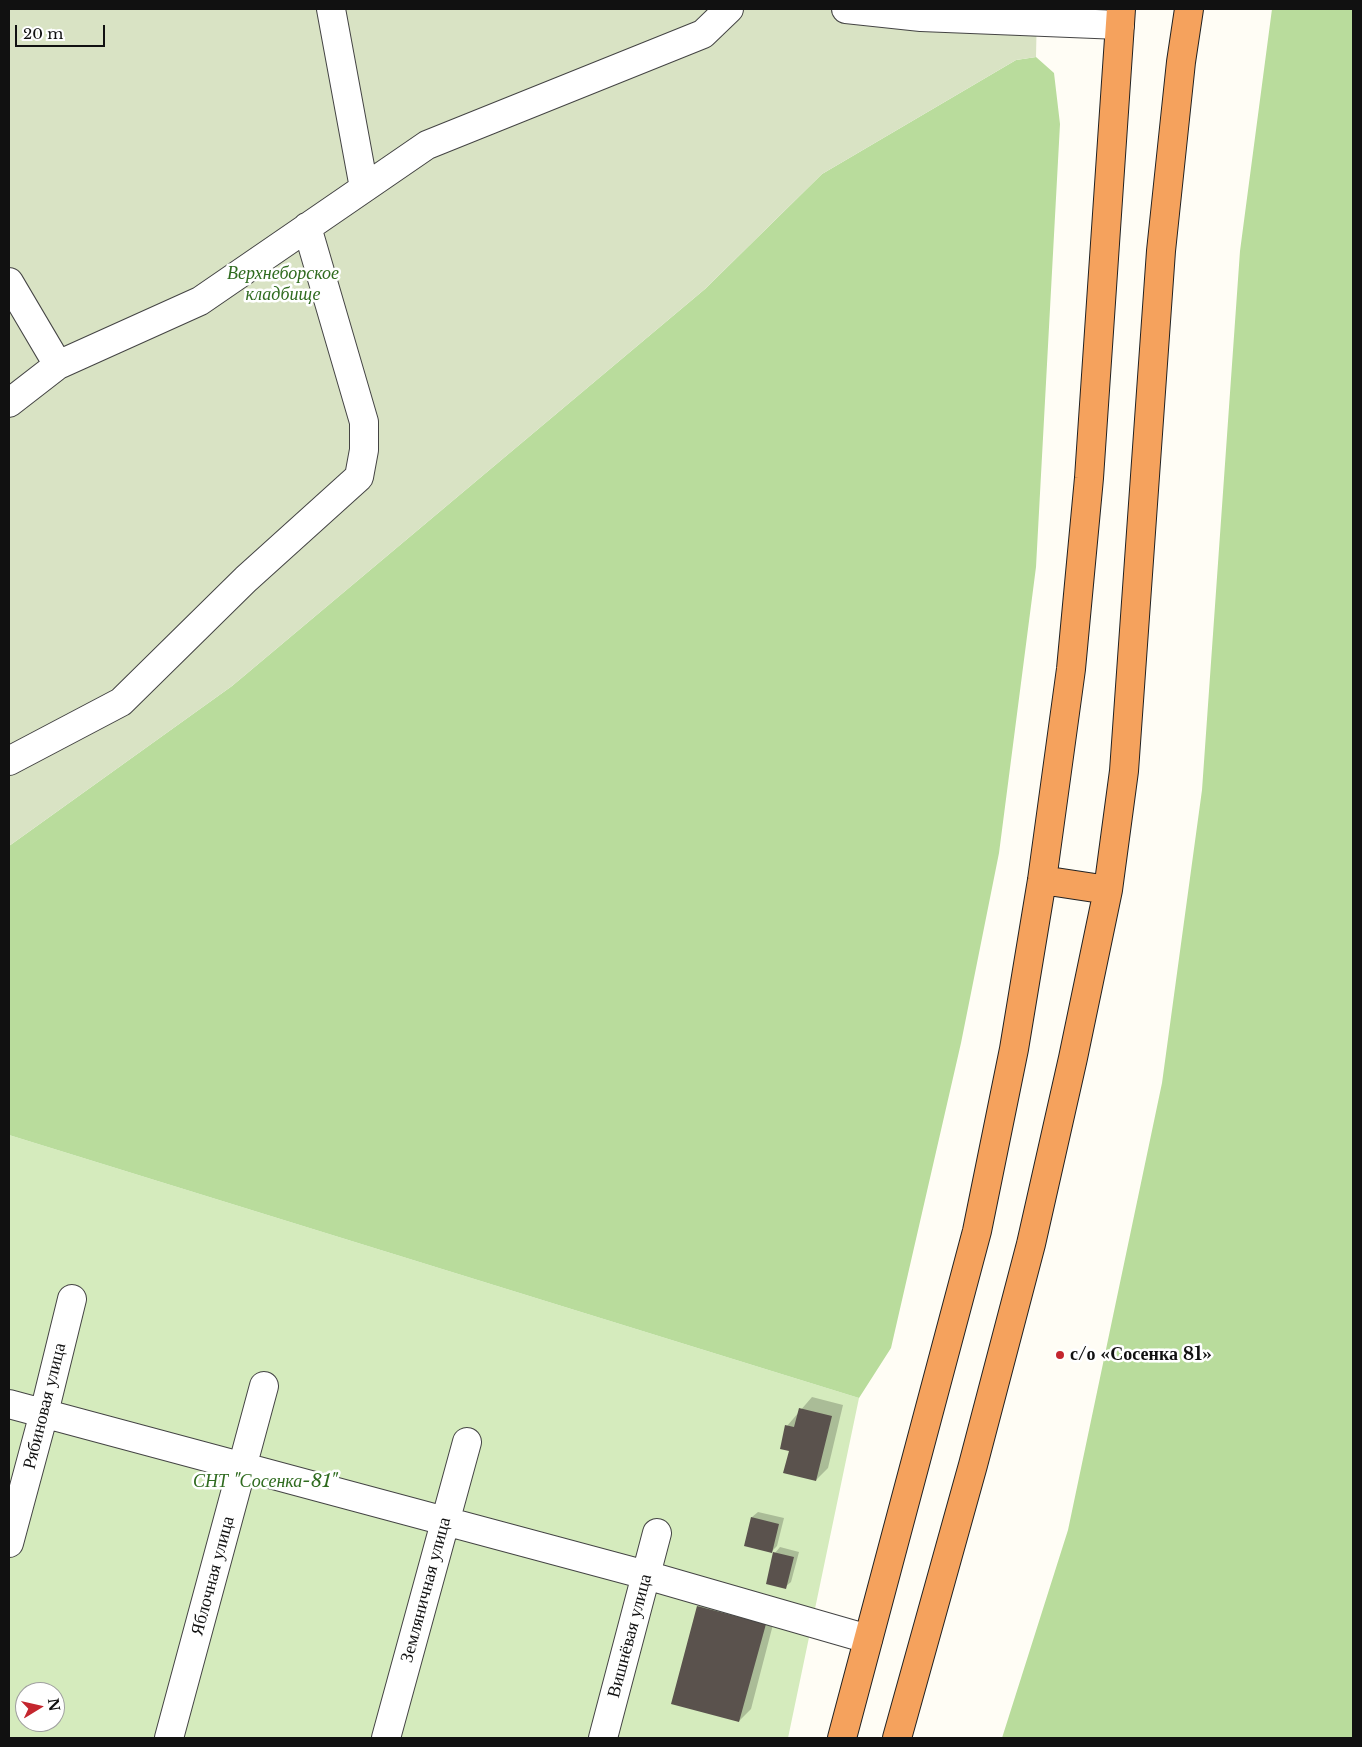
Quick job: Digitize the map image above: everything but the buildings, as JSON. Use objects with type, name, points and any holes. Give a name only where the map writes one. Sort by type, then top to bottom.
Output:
[{"type":"highway","points":[[896,1738],[973,1465],[1030,1244],[1073,1058],[1108,890],[1124,771],[1161,251],[1181,62],[1189,9]]},
{"type":"highway","points":[[842,1738],[978,1231],[1014,1049],[1042,880],[1059,766],[1074,640],[1089,478],[1120,17]]},
{"type":"highway","points":[[1042,880],[1108,890]]},
{"type":"street","points":[[331,9],[364,188]]},
{"type":"street","points":[[9,403],[58,365],[200,301],[427,144],[703,34],[729,9]]},
{"type":"street","points":[[846,9],[921,17],[1120,17]]},
{"type":"street","points":[[9,761],[121,702],[246,579],[360,477],[364,450],[364,422],[307,227]]},
{"type":"street","points":[[9,282],[58,365]]},
{"type":"street","name":"Рябиновая улица","points":[[9,1543],[72,1299]]},
{"type":"street","name":"Яблочная улица","points":[[169,1738],[264,1386]]},
{"type":"street","points":[[9,1404],[646,1575],[868,1639]]},
{"type":"street","name":"Земляничная улица","points":[[386,1738],[444,1522],[468,1442]]},
{"type":"street","name":"Вишнёвая улица","points":[[603,1738],[657,1533]]},
{"type":"green space","name":"Верхнеборское кладбище","points":[[9,9],[1037,9],[1036,57],[1016,60],[822,174],[705,289],[232,686],[9,846]]},
{"type":"green space","points":[[1272,9],[1353,9],[1353,1738],[1002,1738],[1068,1530],[1162,1083],[1202,790],[1240,251]]},
{"type":"green space","points":[[1036,57],[1054,73],[1060,124],[1036,567],[999,853],[961,1043],[891,1348],[859,1398],[9,1135],[9,846],[232,686],[705,289],[822,174],[1016,60]]},
{"type":"green space","name":"СНТ \"Сосенка-81\"","points":[[9,1135],[859,1398],[788,1738],[9,1738]]},
{"type":"place","name":"с/о «Сосенка 81»","points":[[1060,1355]]}]
